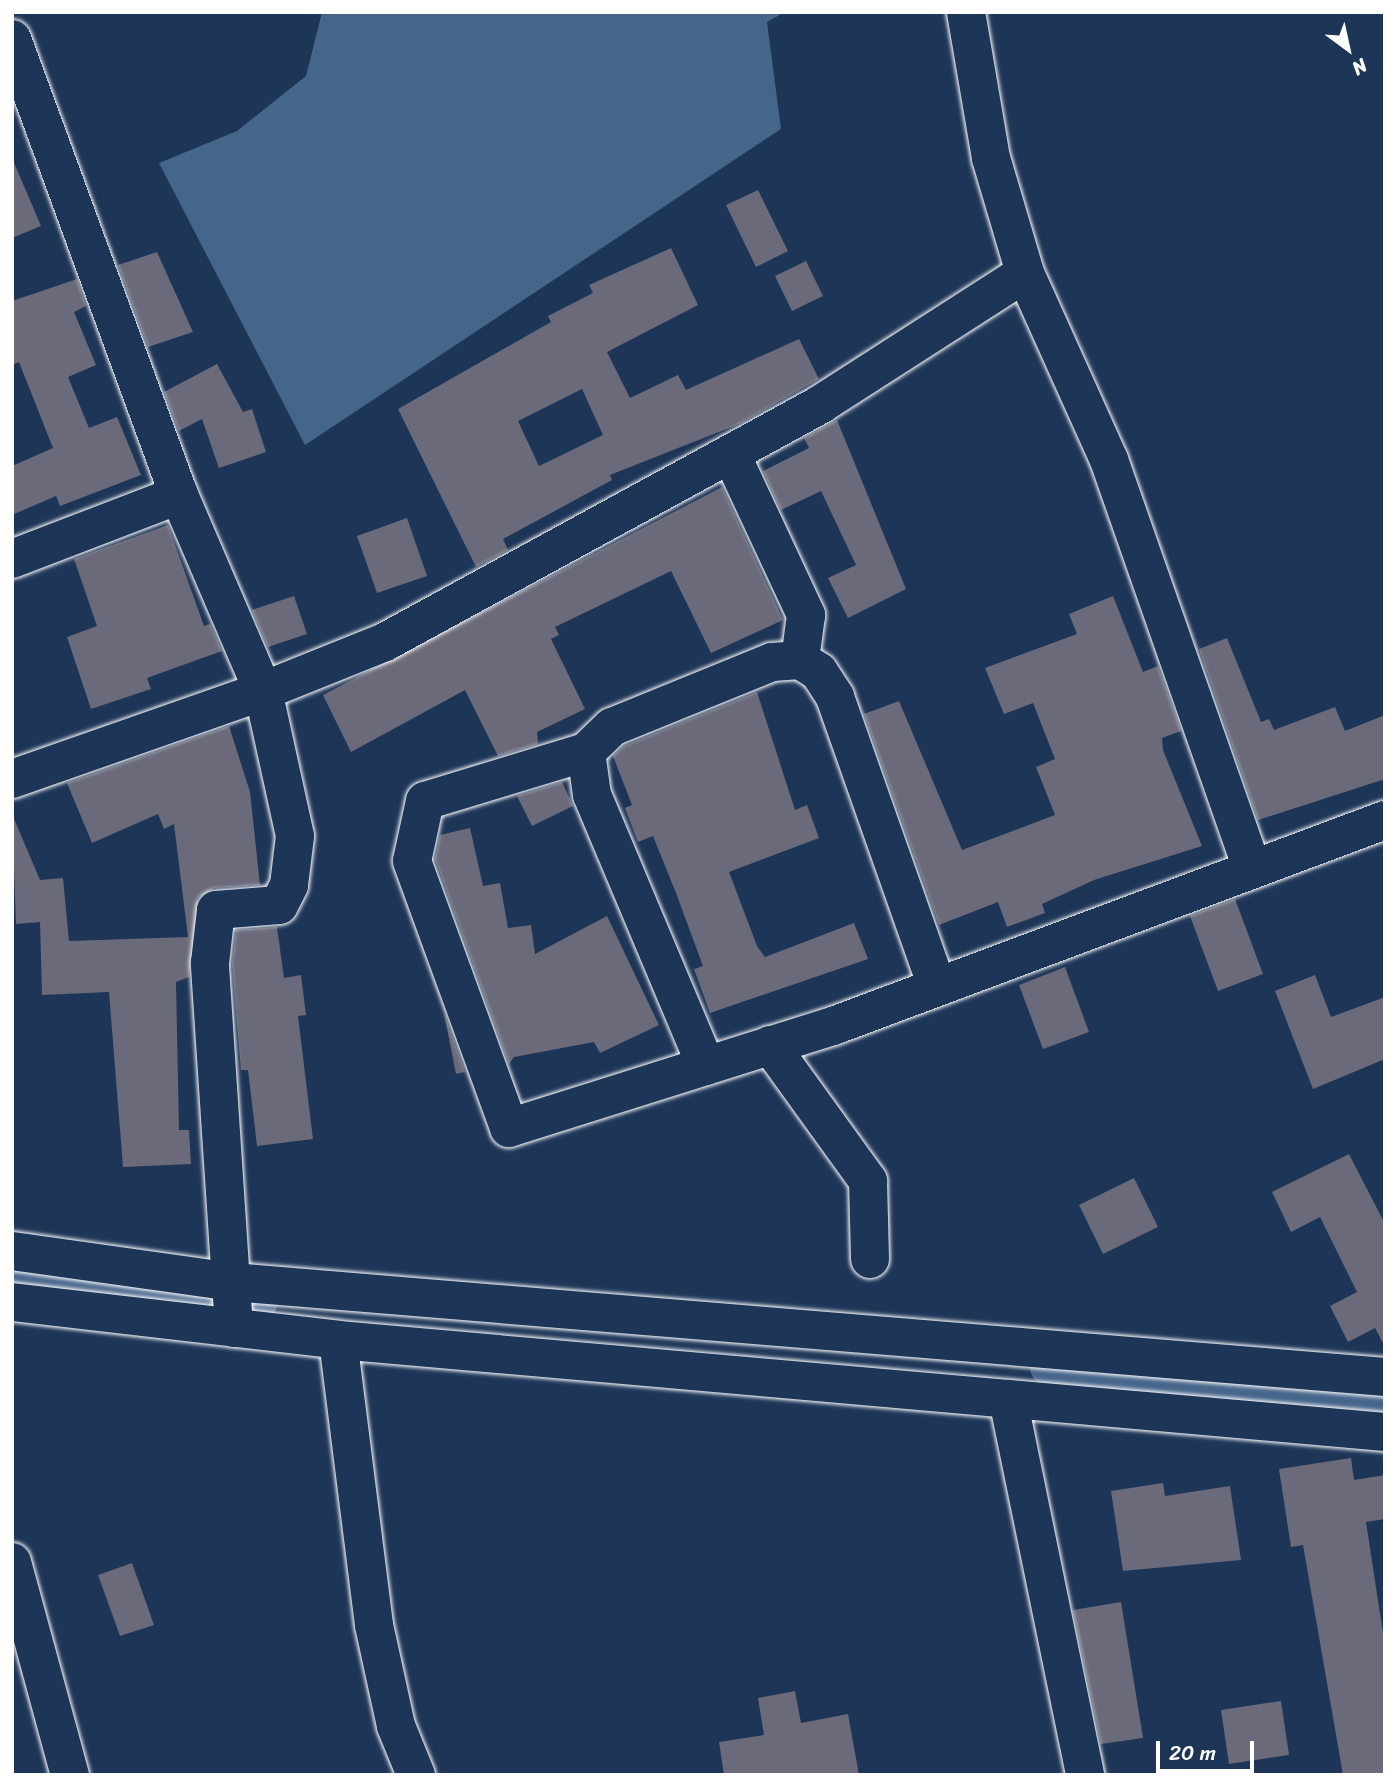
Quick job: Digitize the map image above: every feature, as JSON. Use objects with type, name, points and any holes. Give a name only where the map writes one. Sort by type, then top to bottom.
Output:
[{"type":"street","points":[[966,12],[991,158],[1025,273],[1109,460],[1252,868]]},
{"type":"street","points":[[12,38],[179,495],[263,691],[295,836],[289,885],[279,905],[216,910],[212,1013],[233,1304]]},
{"type":"street","points":[[12,779],[263,691],[385,642],[898,359],[1025,273]]},
{"type":"street","points":[[731,453],[806,615],[800,660]]},
{"type":"street","points":[[12,559],[179,495]]},
{"type":"street","points":[[937,986],[835,696],[819,672],[800,660],[772,662],[612,727],[586,752],[425,801],[412,861],[509,1128],[770,1045],[937,986],[1385,820]]},
{"type":"street","points":[[586,752],[592,794],[706,1066]]},
{"type":"street","points":[[770,1045],[867,1181],[870,1259]]},
{"type":"street","points":[[12,1251],[233,1304],[338,1340],[1385,1432]]},
{"type":"street","points":[[12,1302],[233,1304],[1385,1377]]},
{"type":"street","points":[[338,1340],[374,1625],[396,1726],[416,1775]]},
{"type":"street","points":[[1008,1399],[1085,1775]]},
{"type":"street","points":[[15,1580],[70,1775]]},
{"type":"water","points":[[322,12],[785,12],[767,22],[781,129],[305,445],[159,163],[237,131],[306,76]]},
{"type":"building","points":[[12,158],[41,226],[12,238]]},
{"type":"building","points":[[758,190],[788,251],[756,267],[726,205]]},
{"type":"building","points":[[671,248],[698,305],[607,352],[630,398],[678,375],[686,390],[799,339],[819,379],[739,424],[610,475],[612,480],[503,539],[508,550],[476,567],[398,409],[551,322],[548,316],[593,293],[589,285]],"holes":[[[582,389],[603,435],[539,466],[518,421]]]},
{"type":"building","points":[[157,252],[193,332],[148,347],[118,265]]},
{"type":"building","points":[[806,261],[823,296],[792,311],[775,276]]},
{"type":"building","points":[[77,279],[86,306],[74,312],[96,365],[68,377],[89,428],[117,417],[141,475],[60,506],[56,496],[12,515],[12,466],[53,448],[19,362],[12,365],[12,301]]},
{"type":"building","points":[[217,364],[243,412],[252,409],[266,452],[219,468],[202,419],[179,431],[164,392]]},
{"type":"building","points":[[837,420],[906,589],[848,618],[828,578],[856,565],[821,491],[781,510],[763,471],[809,448],[804,438]]},
{"type":"building","points":[[722,487],[783,620],[711,653],[671,571],[555,627],[559,635],[551,639],[585,709],[537,732],[538,744],[498,756],[465,690],[351,752],[323,695]]},
{"type":"building","points":[[407,518],[427,576],[377,593],[357,536]]},
{"type":"building","points":[[168,525],[204,626],[210,624],[222,651],[147,678],[151,689],[91,709],[67,637],[97,626],[74,559]]},
{"type":"building","points":[[294,596],[307,634],[268,647],[252,610]]},
{"type":"building","points":[[1113,596],[1143,672],[1158,666],[1181,731],[1162,738],[1163,750],[1202,846],[1094,880],[1042,904],[1045,913],[1007,927],[998,902],[939,925],[864,714],[899,701],[962,850],[1055,815],[1036,767],[1055,759],[1033,703],[1004,714],[985,668],[1077,634],[1069,614]]},
{"type":"building","points":[[1227,638],[1261,722],[1269,719],[1274,730],[1335,707],[1345,731],[1385,715],[1385,779],[1258,820],[1199,649]]},
{"type":"building","points":[[757,692],[795,810],[807,805],[819,838],[729,872],[757,946],[765,957],[854,923],[868,959],[710,1013],[694,969],[703,966],[676,893],[653,836],[638,842],[625,808],[632,805],[613,756],[624,746]]},
{"type":"building","points":[[229,726],[250,792],[260,885],[214,888],[198,898],[189,977],[176,982],[179,1130],[189,1130],[191,1164],[123,1167],[109,992],[42,995],[40,922],[16,924],[12,814],[40,880],[63,878],[69,941],[188,937],[174,824],[164,829],[158,814],[92,843],[67,783]]},
{"type":"building","points":[[562,782],[573,806],[532,826],[517,796]]},
{"type":"building","points":[[470,828],[483,886],[500,883],[508,928],[531,925],[535,954],[607,916],[659,1025],[600,1053],[594,1042],[514,1057],[509,1064],[435,859],[440,835]]},
{"type":"building","points":[[1235,899],[1263,974],[1218,991],[1190,916]]},
{"type":"building","points":[[277,927],[284,978],[301,975],[306,1015],[298,1016],[313,1139],[257,1146],[248,1070],[241,1070],[232,964],[236,930]]},
{"type":"building","points":[[1065,967],[1089,1032],[1043,1049],[1019,985]]},
{"type":"building","points":[[1315,975],[1331,1017],[1385,997],[1385,1059],[1313,1089],[1275,991]]},
{"type":"building","points":[[444,1013],[465,1072],[456,1074]]},
{"type":"building","points":[[1349,1154],[1385,1224],[1385,1347],[1375,1328],[1348,1342],[1330,1306],[1357,1292],[1320,1217],[1291,1232],[1272,1192]]},
{"type":"building","points":[[1134,1178],[1158,1227],[1103,1254],[1079,1205]]},
{"type":"building","points":[[1351,1458],[1354,1480],[1385,1475],[1385,1519],[1366,1522],[1385,1646],[1385,1773],[1373,1775],[1343,1775],[1303,1545],[1291,1547],[1279,1469]]},
{"type":"building","points":[[1163,1483],[1165,1496],[1230,1486],[1241,1560],[1123,1571],[1111,1491]]},
{"type":"building","points":[[132,1563],[154,1625],[120,1636],[98,1575]]},
{"type":"building","points":[[1121,1602],[1143,1738],[1101,1744],[1073,1610]]},
{"type":"building","points":[[795,1691],[801,1723],[848,1714],[859,1775],[724,1775],[719,1742],[764,1735],[758,1698]]},
{"type":"building","points":[[1281,1701],[1289,1755],[1229,1764],[1221,1710]]},
{"type":"waterway","points":[[12,1273],[259,1303]]},
{"type":"waterway","points":[[1047,1367],[1385,1403]]}]
